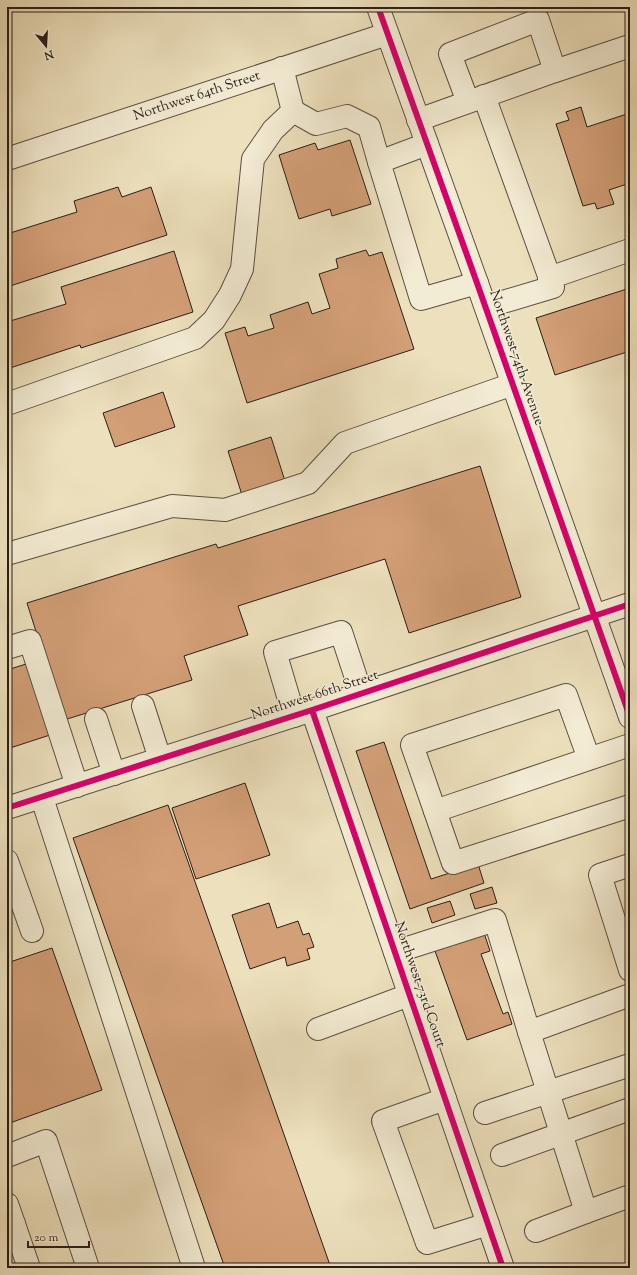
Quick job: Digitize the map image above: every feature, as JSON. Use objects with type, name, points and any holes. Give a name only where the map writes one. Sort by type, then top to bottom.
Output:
[{"type":"street","name":"Northwest 74th Avenue","points":[[378,7],[486,307],[630,717]]},
{"type":"street","points":[[486,307],[553,287],[476,99],[450,54],[538,20],[555,70]]},
{"type":"street","name":"Northwest 64th Street","points":[[7,159],[387,34]]},
{"type":"street","points":[[418,120],[555,70],[630,46]]},
{"type":"street","points":[[282,68],[293,111],[316,124],[346,116],[369,127],[421,299],[477,283]]},
{"type":"street","points":[[7,404],[195,338],[214,320],[230,295],[242,270],[253,159],[273,130],[293,111]]},
{"type":"street","points":[[379,162],[427,144]]},
{"type":"street","points":[[549,278],[630,250]]},
{"type":"street","points":[[7,554],[172,506],[225,510],[308,483],[345,443],[513,384]]},
{"type":"street","name":"Northwest 66th Street","points":[[7,808],[303,713],[630,604]]},
{"type":"street","name":"Northwest 73rd Court","points":[[361,694],[341,632],[275,652],[303,713],[395,952],[503,1268]]},
{"type":"street","points":[[7,648],[30,641],[77,786]]},
{"type":"street","points":[[589,759],[566,695],[412,745],[453,863],[630,806]]},
{"type":"street","points":[[142,706],[160,759]]},
{"type":"street","points":[[96,719],[114,774]]},
{"type":"street","points":[[435,811],[630,745]]},
{"type":"street","points":[[42,798],[194,1268]]},
{"type":"street","points":[[7,861],[11,889],[32,931]]},
{"type":"street","points":[[630,865],[600,875],[630,970]]},
{"type":"street","points":[[395,952],[495,920],[586,1212]]},
{"type":"street","points":[[318,1029],[409,995]]},
{"type":"street","points":[[529,1032],[630,995]]},
{"type":"street","points":[[485,1113],[630,1066]]},
{"type":"street","points":[[445,1099],[383,1121],[427,1243],[488,1224]]},
{"type":"street","points":[[502,1155],[630,1109]]},
{"type":"street","points":[[7,1156],[46,1141],[88,1268]]},
{"type":"street","points":[[536,1231],[630,1196]]},
{"type":"street","points":[[9,1218],[29,1268]]},
{"type":"building","points":[[581,107],[587,127],[630,113],[630,183],[609,190],[614,204],[597,209],[595,203],[583,206],[556,124],[569,120],[566,112]]},
{"type":"building","points":[[350,140],[371,204],[332,216],[330,209],[299,219],[279,155],[315,143],[318,150]]},
{"type":"building","points":[[118,187],[122,197],[151,187],[167,235],[7,287],[7,234],[77,212],[74,201]]},
{"type":"building","points":[[366,250],[369,256],[382,252],[414,349],[247,403],[225,333],[245,327],[248,336],[274,328],[270,315],[308,302],[312,314],[330,308],[319,274],[338,268],[336,259]]},
{"type":"building","points":[[174,251],[193,312],[81,348],[80,345],[7,369],[7,322],[66,304],[61,287]]},
{"type":"building","points":[[630,288],[630,351],[555,375],[536,318]]},
{"type":"building","points":[[163,392],[175,427],[115,447],[103,413]]},
{"type":"building","points":[[271,437],[285,481],[242,495],[228,451]]},
{"type":"building","points":[[480,466],[521,597],[409,633],[385,559],[238,606],[248,635],[184,656],[192,680],[64,720],[27,603],[216,544],[218,548]]},
{"type":"building","points":[[26,664],[50,735],[7,749],[7,670]]},
{"type":"building","points":[[384,742],[431,879],[478,864],[484,883],[410,909],[356,751]]},
{"type":"building","points":[[245,783],[270,855],[196,879],[172,808]]},
{"type":"building","points":[[168,805],[331,1268],[225,1268],[73,838]]},
{"type":"building","points":[[492,887],[497,903],[475,909],[470,894]]},
{"type":"building","points":[[450,901],[455,915],[432,923],[427,908]]},
{"type":"building","points":[[269,903],[277,928],[298,921],[303,935],[309,933],[314,947],[307,949],[310,959],[287,966],[285,957],[250,969],[232,915]]},
{"type":"building","points":[[484,933],[490,951],[481,954],[503,1014],[508,1012],[512,1024],[467,1040],[435,951]]},
{"type":"building","points":[[52,948],[102,1090],[7,1124],[7,963]]},
{"type":"cycle path","points":[[378,7],[630,717]]},
{"type":"cycle path","points":[[7,808],[312,710],[630,604]]},
{"type":"cycle path","points":[[312,710],[503,1268]]}]
